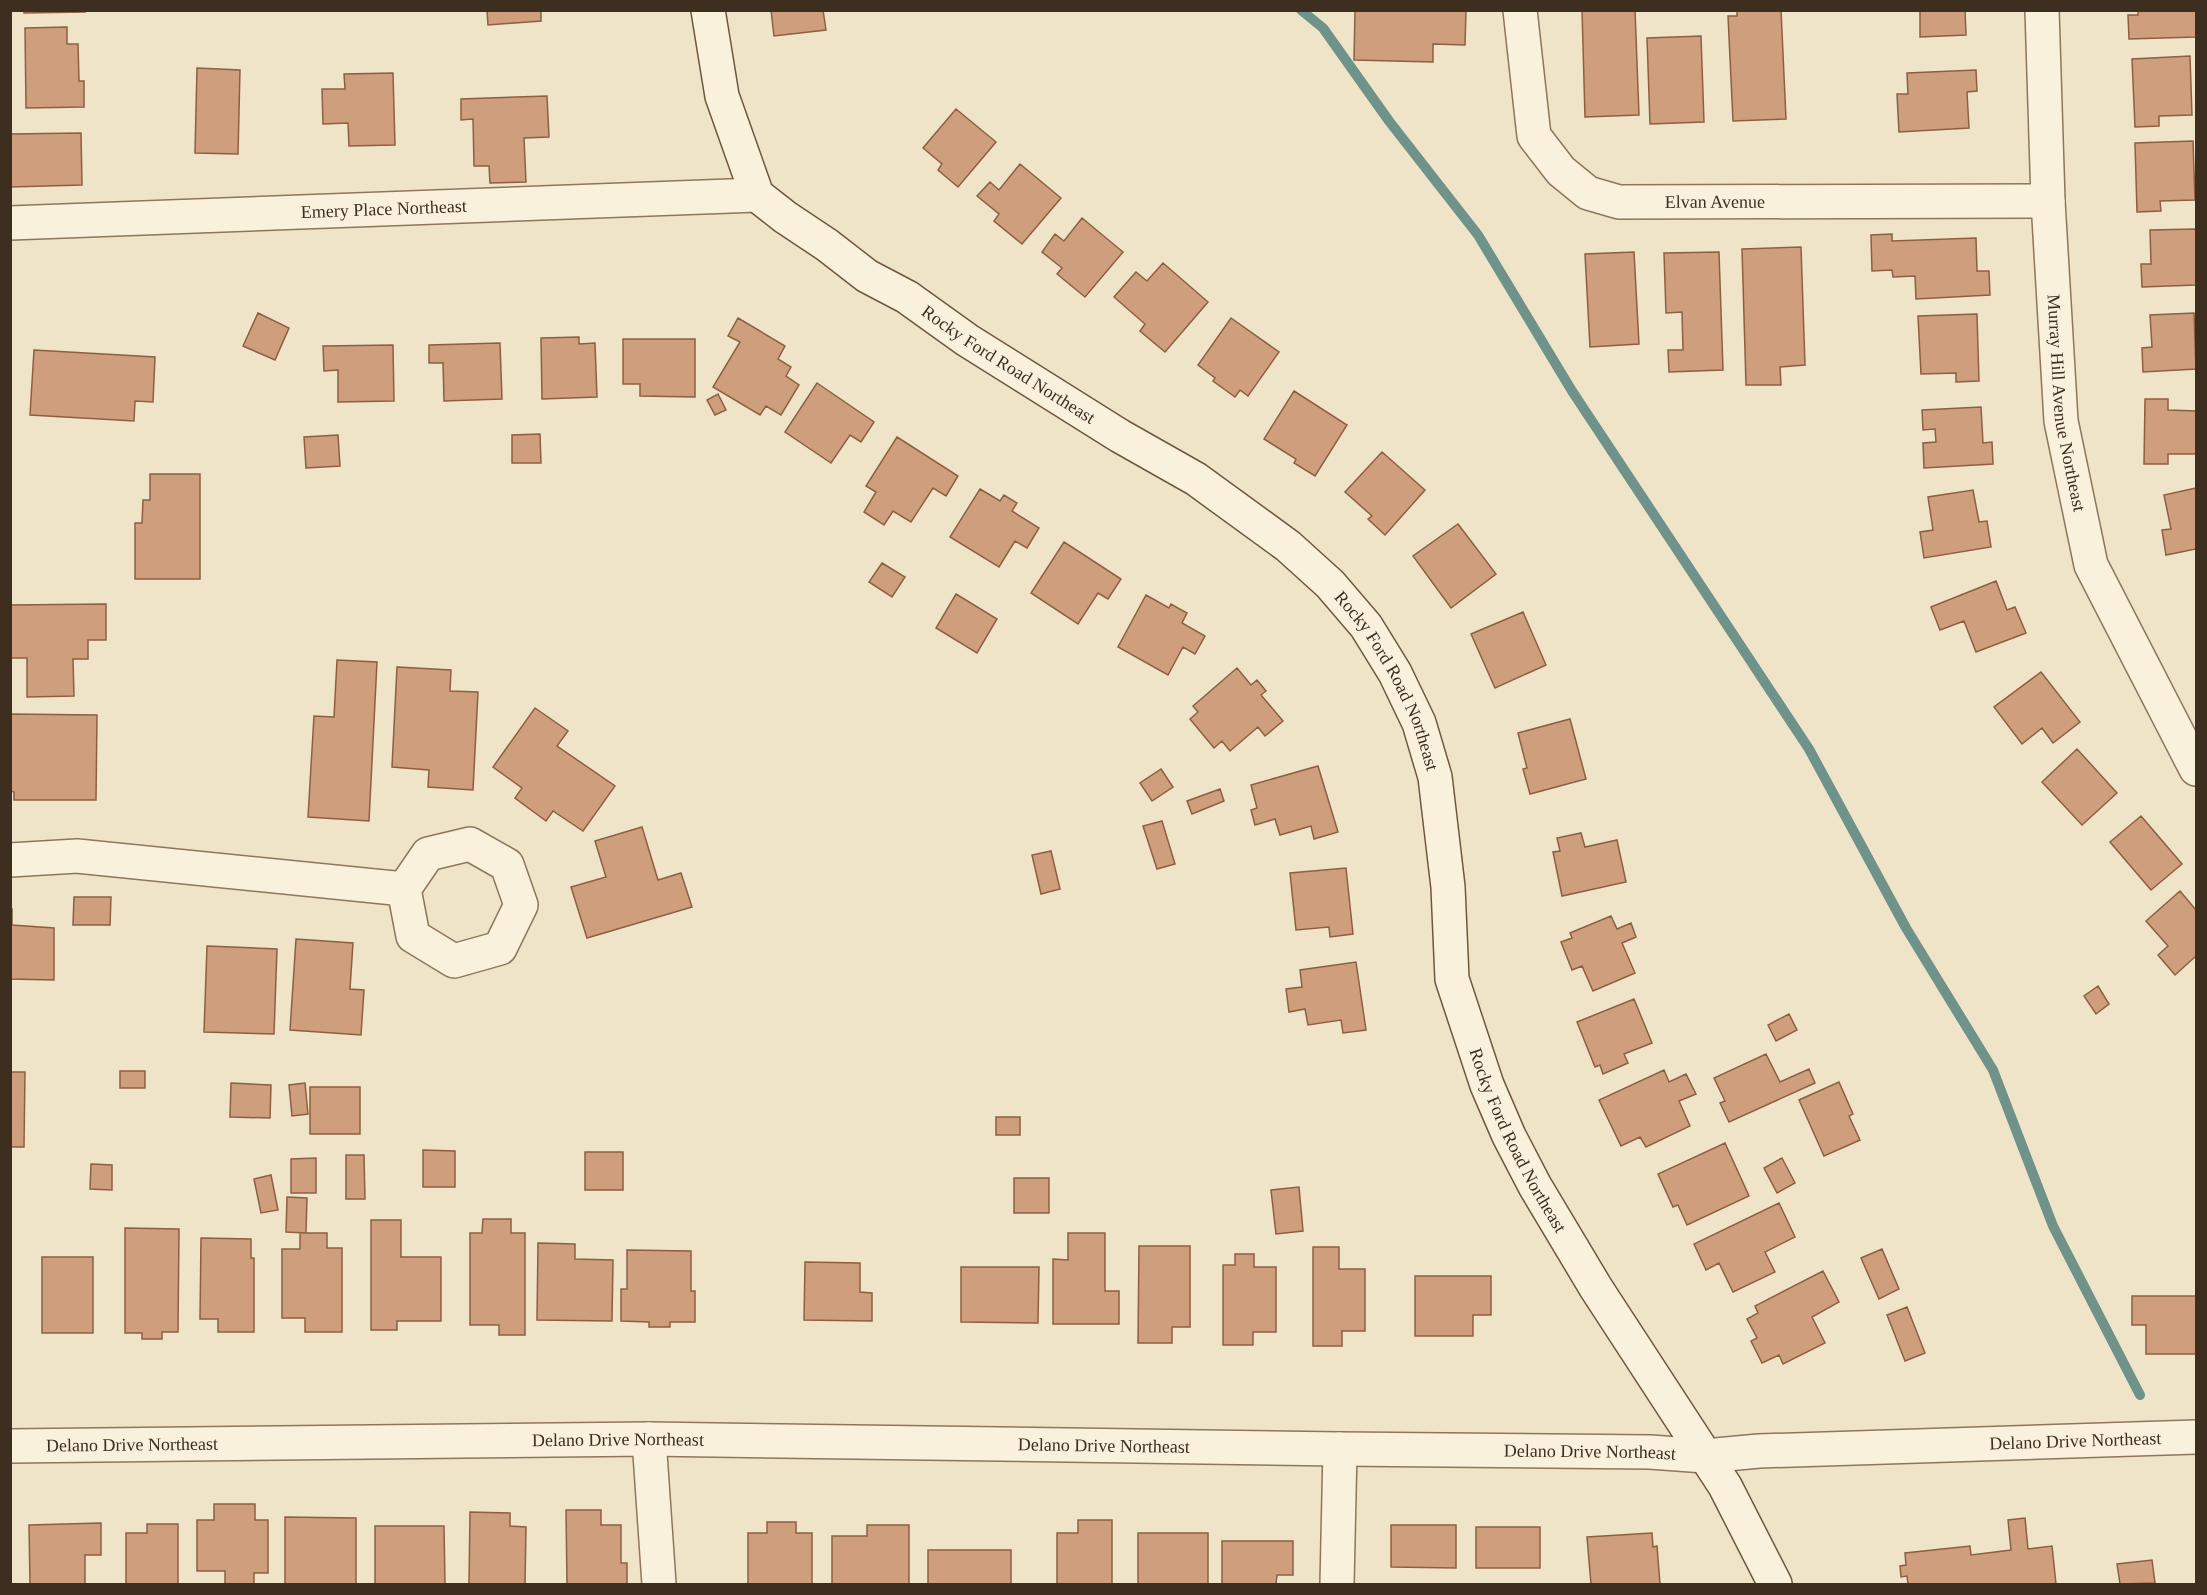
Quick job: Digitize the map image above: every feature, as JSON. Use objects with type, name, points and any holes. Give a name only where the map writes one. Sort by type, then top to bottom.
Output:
[{"type":"street","points":[[708,10],[722,96],[757,195]]},
{"type":"street","name":"Elvan Avenue","points":[[1520,10],[1534,136],[1561,171],[1588,193],[1619,202],[2048,201]]},
{"type":"street","name":"Murray Hill Avenue Northeast","points":[[2042,10],[2048,201],[2061,421],[2091,564],[2196,769]]},
{"type":"street","name":"Emery Place Northeast","points":[[10,223],[757,195]]},
{"type":"street","name":"Rocky Ford Road Northeast","points":[[757,195],[867,276],[907,297],[967,340],[1120,436],[1196,478],[1288,546],[1330,584],[1366,626],[1395,673],[1419,723],[1435,777],[1448,887],[1452,979],[1487,1085],[1509,1136],[1535,1186],[1596,1288],[1725,1486],[1775,1584]]},
{"type":"street","points":[[10,860],[77,856],[404,889]]},
{"type":"street","name":"Delano Drive Northeast","points":[[10,1446],[649,1438],[1650,1452],[1706,1456],[1759,1451],[2196,1437]]},
{"type":"street","points":[[649,1438],[659,1584]]},
{"type":"street","points":[[1337,1584],[1340,1449]]},
{"type":"building","points":[[24,10],[85,10],[85,12],[24,13]]},
{"type":"building","points":[[487,10],[541,10],[541,21],[488,25]]},
{"type":"building","points":[[771,10],[823,10],[826,30],[774,36]]},
{"type":"building","points":[[1355,10],[1466,10],[1465,45],[1433,44],[1433,62],[1354,60]]},
{"type":"building","points":[[1582,10],[1635,10],[1639,115],[1585,117]]},
{"type":"building","points":[[1737,10],[1781,10],[1786,119],[1733,121],[1728,16],[1737,16]]},
{"type":"building","points":[[1920,10],[1965,10],[1966,35],[1920,37]]},
{"type":"building","points":[[2138,10],[2196,10],[2196,37],[2129,39],[2128,15],[2138,15]]},
{"type":"building","points":[[67,27],[67,44],[78,44],[79,81],[84,81],[84,107],[26,108],[25,28]]},
{"type":"building","points":[[1701,36],[1704,122],[1650,124],[1647,38]]},
{"type":"building","points":[[2190,56],[2192,115],[2159,116],[2159,126],[2135,127],[2132,59]]},
{"type":"building","points":[[197,68],[240,70],[238,154],[195,153]]},
{"type":"building","points":[[1976,70],[1977,91],[1967,92],[1969,128],[1899,132],[1897,94],[1908,94],[1907,73]]},
{"type":"building","points":[[393,73],[395,145],[349,146],[348,123],[323,124],[322,89],[345,89],[344,74]]},
{"type":"building","points":[[547,96],[549,137],[524,138],[526,182],[490,183],[489,166],[474,166],[473,119],[461,120],[461,99]]},
{"type":"building","points":[[956,109],[996,142],[958,187],[938,170],[942,164],[923,148]]},
{"type":"building","points":[[81,133],[82,185],[10,187],[10,134]]},
{"type":"building","points":[[2193,141],[2195,200],[2160,201],[2161,211],[2137,212],[2135,143]]},
{"type":"building","points":[[1020,164],[1061,198],[1022,244],[994,221],[999,214],[977,196],[990,182],[999,190]]},
{"type":"building","points":[[1082,218],[1123,252],[1085,297],[1057,274],[1062,268],[1042,252],[1055,234],[1064,241]]},
{"type":"building","points":[[2196,229],[2196,285],[2142,287],[2141,264],[2151,264],[2150,230]]},
{"type":"building","points":[[1892,234],[1892,241],[1976,238],[1977,271],[1989,271],[1990,295],[1916,299],[1915,276],[1893,277],[1892,270],[1872,271],[1871,235]]},
{"type":"building","points":[[1801,247],[1805,365],[1780,367],[1781,385],[1746,385],[1742,249]]},
{"type":"building","points":[[1634,252],[1639,344],[1590,347],[1585,254]]},
{"type":"building","points":[[1719,252],[1723,370],[1669,372],[1668,350],[1683,350],[1682,312],[1666,313],[1664,253]]},
{"type":"building","points":[[1163,263],[1208,302],[1165,352],[1140,331],[1145,324],[1114,297],[1136,272],[1147,281]]},
{"type":"building","points":[[258,313],[289,328],[275,360],[243,346]]},
{"type":"building","points":[[2194,313],[2196,369],[2143,372],[2142,348],[2152,347],[2150,315]]},
{"type":"building","points":[[1977,314],[1979,381],[1956,382],[1956,373],[1921,374],[1918,316]]},
{"type":"building","points":[[738,318],[785,346],[778,359],[791,367],[786,376],[799,385],[781,415],[766,406],[760,415],[713,387],[740,342],[728,336]]},
{"type":"building","points":[[1231,318],[1279,352],[1248,396],[1240,390],[1235,397],[1213,381],[1215,378],[1198,365]]},
{"type":"building","points":[[579,337],[579,344],[595,343],[597,397],[542,399],[541,338]]},
{"type":"building","points":[[623,339],[695,339],[695,397],[640,396],[640,384],[623,384]]},
{"type":"building","points":[[500,343],[502,399],[444,401],[443,363],[429,363],[429,345]]},
{"type":"building","points":[[393,345],[394,401],[338,402],[338,370],[324,371],[323,346]]},
{"type":"building","points":[[34,350],[155,357],[153,402],[135,401],[134,421],[30,415]]},
{"type":"building","points":[[817,383],[874,422],[861,442],[850,435],[831,463],[785,432]]},
{"type":"building","points":[[1294,391],[1347,425],[1315,476],[1294,463],[1296,459],[1264,439]]},
{"type":"building","points":[[718,394],[726,410],[715,415],[707,400]]},
{"type":"building","points":[[2145,399],[2168,399],[2168,410],[2196,411],[2196,454],[2168,454],[2168,464],[2144,464]]},
{"type":"building","points":[[1981,407],[1983,443],[1992,442],[1993,464],[1924,468],[1923,443],[1936,442],[1935,429],[1923,430],[1922,410]]},
{"type":"building","points":[[540,434],[541,463],[512,463],[512,435]]},
{"type":"building","points":[[338,435],[340,466],[306,468],[304,437]]},
{"type":"building","points":[[897,437],[958,476],[946,496],[933,488],[911,522],[893,511],[884,525],[864,512],[876,492],[866,486]]},
{"type":"building","points":[[1382,452],[1425,490],[1385,535],[1368,519],[1372,516],[1345,492]]},
{"type":"building","points":[[150,474],[200,474],[200,579],[135,579],[135,523],[142,523],[143,500],[150,500]]},
{"type":"building","points":[[2196,488],[2196,549],[2166,555],[2162,530],[2171,529],[2164,495]]},
{"type":"building","points":[[980,489],[1000,501],[1004,495],[1017,503],[1012,511],[1039,528],[1027,548],[1015,541],[999,567],[950,537]]},
{"type":"building","points":[[1973,490],[1979,522],[1987,521],[1991,547],[1924,558],[1920,532],[1933,530],[1928,497]]},
{"type":"building","points":[[1458,524],[1496,574],[1451,608],[1413,556]]},
{"type":"building","points":[[1064,542],[1121,579],[1108,599],[1098,593],[1078,624],[1031,593]]},
{"type":"building","points":[[882,563],[905,577],[892,597],[869,582]]},
{"type":"building","points":[[1996,581],[2007,610],[2015,607],[2026,633],[1976,652],[1964,621],[1940,630],[1931,607]]},
{"type":"building","points":[[956,594],[997,619],[977,653],[936,628]]},
{"type":"building","points":[[1146,595],[1169,608],[1171,604],[1187,613],[1182,623],[1205,636],[1195,654],[1183,647],[1168,675],[1118,647]]},
{"type":"building","points":[[106,604],[106,640],[88,640],[88,659],[73,659],[74,696],[27,697],[27,658],[10,658],[10,605]]},
{"type":"building","points":[[1523,612],[1546,665],[1495,688],[1471,634]]},
{"type":"building","points":[[337,660],[377,662],[369,821],[308,817],[314,716],[334,717]]},
{"type":"building","points":[[397,667],[451,670],[450,691],[478,692],[473,790],[428,787],[429,770],[392,767]]},
{"type":"building","points":[[1237,668],[1251,685],[1257,680],[1266,691],[1261,695],[1283,721],[1265,736],[1258,727],[1230,751],[1222,741],[1214,748],[1190,719],[1198,712],[1193,706]]},
{"type":"building","points":[[2041,672],[2080,722],[2053,743],[2042,728],[2022,744],[1994,707]]},
{"type":"building","points":[[535,708],[568,731],[557,746],[615,786],[583,831],[553,811],[546,821],[515,798],[522,788],[493,767]]},
{"type":"building","points":[[10,714],[97,715],[96,800],[14,800],[14,792],[10,791]]},
{"type":"building","points":[[1570,719],[1586,779],[1530,794],[1523,769],[1527,768],[1518,733]]},
{"type":"building","points":[[2077,749],[2117,793],[2082,825],[2042,782]]},
{"type":"building","points":[[1318,766],[1338,832],[1314,839],[1311,826],[1280,835],[1275,819],[1255,825],[1251,810],[1257,808],[1251,785]]},
{"type":"building","points":[[1161,769],[1173,787],[1152,801],[1140,783]]},
{"type":"building","points":[[1220,789],[1224,801],[1192,814],[1187,801]]},
{"type":"building","points":[[2141,816],[2182,864],[2151,890],[2110,842]]},
{"type":"building","points":[[1162,821],[1175,864],[1157,869],[1143,826]]},
{"type":"building","points":[[642,827],[658,880],[681,873],[692,907],[587,938],[571,887],[606,877],[595,841]]},
{"type":"building","points":[[1581,833],[1585,847],[1617,840],[1626,882],[1562,896],[1553,852],[1560,851],[1557,838]]},
{"type":"building","points":[[1051,851],[1060,889],[1041,894],[1032,855]]},
{"type":"building","points":[[1346,868],[1353,934],[1330,937],[1329,927],[1296,930],[1290,873]]},
{"type":"building","points":[[2180,891],[2196,910],[2196,956],[2175,975],[2158,955],[2168,946],[2146,921]]},
{"type":"building","points":[[74,897],[111,897],[110,925],[73,925]]},
{"type":"building","points":[[10,909],[12,909],[12,925],[54,928],[54,980],[10,979]]},
{"type":"building","points":[[1611,916],[1617,929],[1631,923],[1636,937],[1622,943],[1635,973],[1593,991],[1582,966],[1572,970],[1561,942],[1572,938],[1570,933]]},
{"type":"building","points":[[296,939],[353,943],[350,989],[364,990],[361,1035],[290,1030]]},
{"type":"building","points":[[207,946],[277,949],[274,1034],[204,1032]]},
{"type":"building","points":[[1356,962],[1366,1030],[1343,1033],[1341,1020],[1308,1025],[1305,1009],[1289,1012],[1286,989],[1302,987],[1300,970]]},
{"type":"building","points":[[2098,986],[2109,1004],[2096,1014],[2084,996]]},
{"type":"building","points":[[1634,999],[1652,1043],[1624,1054],[1628,1063],[1603,1074],[1600,1065],[1595,1067],[1577,1022]]},
{"type":"building","points":[[1789,1014],[1797,1030],[1776,1041],[1768,1025]]},
{"type":"building","points":[[1766,1054],[1780,1082],[1809,1069],[1815,1083],[1729,1122],[1720,1103],[1725,1101],[1714,1078]]},
{"type":"building","points":[[1664,1070],[1669,1082],[1686,1074],[1696,1094],[1679,1101],[1690,1126],[1646,1147],[1640,1137],[1621,1146],[1599,1100]]},
{"type":"building","points":[[120,1071],[145,1071],[145,1088],[120,1088]]},
{"type":"building","points":[[10,1072],[25,1072],[24,1147],[10,1147]]},
{"type":"building","points":[[1839,1082],[1853,1114],[1849,1116],[1860,1140],[1824,1156],[1799,1100]]},
{"type":"building","points":[[231,1083],[271,1085],[270,1118],[230,1117]]},
{"type":"building","points":[[305,1083],[308,1114],[292,1116],[289,1085]]},
{"type":"building","points":[[310,1087],[360,1087],[360,1134],[310,1134]]},
{"type":"building","points":[[996,1117],[1020,1117],[1020,1135],[996,1135]]},
{"type":"building","points":[[1725,1143],[1749,1196],[1687,1225],[1678,1205],[1673,1207],[1658,1174]]},
{"type":"building","points":[[423,1150],[455,1151],[455,1187],[423,1187]]},
{"type":"building","points":[[585,1152],[623,1152],[623,1190],[585,1190]]},
{"type":"building","points":[[346,1155],[364,1155],[365,1199],[346,1199]]},
{"type":"building","points":[[316,1158],[316,1193],[291,1193],[291,1159]]},
{"type":"building","points":[[1782,1158],[1795,1183],[1777,1193],[1764,1168]]},
{"type":"building","points":[[91,1164],[112,1165],[112,1190],[90,1189]]},
{"type":"building","points":[[271,1175],[278,1210],[261,1213],[254,1179]]},
{"type":"building","points":[[1014,1178],[1049,1178],[1049,1213],[1014,1213]]},
{"type":"building","points":[[1299,1187],[1303,1231],[1276,1234],[1271,1190]]},
{"type":"building","points":[[287,1197],[307,1198],[306,1233],[286,1232]]},
{"type":"building","points":[[1779,1203],[1795,1237],[1765,1252],[1775,1272],[1733,1292],[1719,1263],[1706,1270],[1694,1244]]},
{"type":"building","points":[[483,1219],[511,1219],[511,1233],[525,1233],[525,1335],[499,1335],[499,1325],[470,1325],[470,1233],[482,1233]]},
{"type":"building","points":[[371,1220],[401,1220],[401,1257],[441,1257],[441,1321],[397,1321],[397,1330],[371,1330]]},
{"type":"building","points":[[125,1228],[179,1229],[178,1332],[162,1332],[162,1339],[142,1339],[142,1333],[125,1333]]},
{"type":"building","points":[[300,1233],[327,1233],[327,1248],[342,1248],[342,1332],[305,1332],[305,1318],[282,1318],[282,1249],[300,1249]]},
{"type":"building","points":[[1068,1233],[1105,1233],[1105,1291],[1119,1291],[1119,1324],[1053,1324],[1053,1259],[1068,1260]]},
{"type":"building","points":[[201,1238],[251,1239],[251,1258],[254,1258],[254,1332],[218,1332],[218,1319],[200,1319]]},
{"type":"building","points":[[538,1243],[575,1244],[575,1259],[613,1260],[612,1321],[537,1320]]},
{"type":"building","points":[[1139,1246],[1190,1246],[1190,1327],[1172,1327],[1172,1343],[1138,1343]]},
{"type":"building","points":[[1313,1247],[1339,1247],[1339,1269],[1365,1269],[1365,1331],[1342,1331],[1342,1346],[1313,1346]]},
{"type":"building","points":[[1882,1249],[1899,1289],[1879,1299],[1861,1258]]},
{"type":"building","points":[[627,1250],[691,1251],[691,1291],[695,1291],[695,1322],[670,1322],[670,1327],[649,1327],[649,1322],[621,1321],[621,1289],[627,1289]]},
{"type":"building","points":[[1235,1254],[1254,1254],[1254,1267],[1276,1267],[1276,1332],[1253,1332],[1253,1345],[1223,1345],[1223,1265],[1235,1265]]},
{"type":"building","points":[[42,1257],[93,1257],[93,1333],[42,1333]]},
{"type":"building","points":[[805,1262],[860,1263],[860,1292],[872,1293],[872,1321],[804,1320]]},
{"type":"building","points":[[961,1267],[1039,1267],[1038,1323],[961,1322]]},
{"type":"building","points":[[1823,1271],[1839,1302],[1812,1317],[1825,1343],[1783,1364],[1779,1355],[1762,1363],[1751,1341],[1757,1338],[1747,1319],[1758,1313],[1755,1306]]},
{"type":"building","points":[[1415,1276],[1491,1276],[1491,1315],[1473,1315],[1473,1336],[1415,1336]]},
{"type":"building","points":[[2132,1296],[2196,1296],[2196,1354],[2146,1354],[2146,1325],[2132,1325]]},
{"type":"building","points":[[1907,1307],[1925,1353],[1905,1361],[1887,1315]]},
{"type":"building","points":[[214,1504],[255,1504],[255,1520],[268,1520],[268,1573],[254,1573],[254,1584],[225,1584],[225,1571],[197,1571],[197,1520],[214,1520]]},
{"type":"building","points":[[566,1510],[601,1510],[601,1525],[621,1525],[621,1563],[627,1563],[627,1584],[567,1584]]},
{"type":"building","points":[[470,1512],[510,1513],[510,1526],[526,1527],[525,1584],[469,1584]]},
{"type":"building","points":[[285,1517],[356,1518],[356,1584],[285,1584]]},
{"type":"building","points":[[2025,1518],[2028,1549],[2052,1546],[2056,1584],[1908,1584],[1907,1576],[1901,1577],[1900,1566],[1906,1565],[1905,1553],[1970,1546],[1971,1555],[2011,1550],[2008,1520]]},
{"type":"building","points":[[1078,1520],[1112,1520],[1112,1584],[1057,1584],[1057,1533],[1078,1533]]},
{"type":"building","points":[[767,1522],[796,1522],[796,1533],[812,1533],[812,1584],[748,1584],[748,1533],[767,1533]]},
{"type":"building","points":[[101,1523],[101,1555],[85,1555],[85,1584],[30,1584],[29,1525]]},
{"type":"building","points":[[147,1524],[178,1524],[178,1584],[126,1584],[126,1533],[147,1533]]},
{"type":"building","points":[[867,1525],[909,1525],[909,1584],[832,1584],[832,1536],[867,1536]]},
{"type":"building","points":[[1391,1525],[1456,1525],[1456,1568],[1391,1567]]},
{"type":"building","points":[[375,1526],[444,1526],[445,1584],[375,1584]]},
{"type":"building","points":[[1476,1527],[1540,1527],[1540,1568],[1476,1568]]},
{"type":"building","points":[[1138,1533],[1208,1533],[1208,1584],[1138,1584]]},
{"type":"building","points":[[1652,1533],[1653,1547],[1657,1546],[1660,1584],[1591,1584],[1587,1537]]},
{"type":"building","points":[[1222,1541],[1293,1541],[1293,1575],[1277,1575],[1276,1584],[1222,1584]]},
{"type":"building","points":[[928,1550],[1011,1550],[1011,1584],[928,1584]]},
{"type":"building","points":[[2152,1560],[2155,1583],[2120,1584],[2117,1564]]},
{"type":"waterway","points":[[1301,10],[1323,28],[1389,121],[1478,235],[1572,391],[1809,749],[1906,928],[1993,1070],[2053,1226],[2140,1395]]}]
